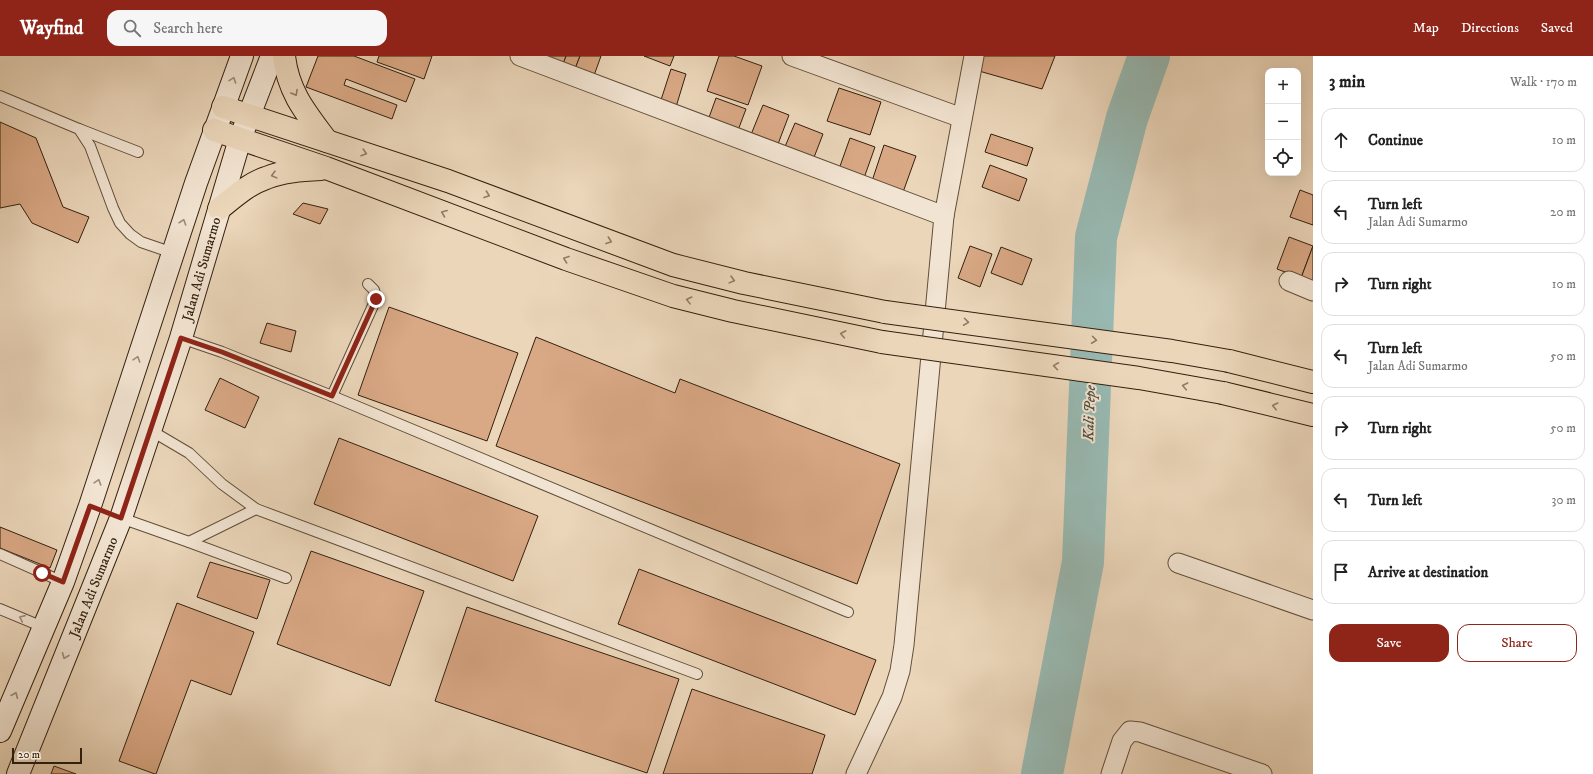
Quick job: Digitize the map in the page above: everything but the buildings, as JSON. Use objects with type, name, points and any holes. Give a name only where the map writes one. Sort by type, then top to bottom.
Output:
[{"type":"highway","points":[[284,56],[290,85],[302,107],[327,141]]},
{"type":"highway","points":[[223,107],[448,181],[673,264],[744,283],[885,312],[1172,351],[1229,361],[1313,382]]},
{"type":"highway","points":[[214,130],[326,168],[573,262],[674,296],[733,311],[882,342],[1138,378],[1223,393],[1313,415]]},
{"type":"highway","points":[[219,209],[249,186],[265,178],[286,172],[326,168]]},
{"type":"main road","points":[[0,731],[63,582],[90,506],[214,130],[242,56]]},
{"type":"main road","name":"Jalan Adi Sumarmo","points":[[18,774],[130,520],[150,430],[181,338],[240,139],[272,56]]},
{"type":"main road","points":[[90,506],[130,520]]},
{"type":"street","points":[[520,56],[944,216]]},
{"type":"street","points":[[792,56],[962,118]]},
{"type":"street","points":[[856,774],[892,697],[900,671],[904,645],[944,216],[974,56]]},
{"type":"street","points":[[1289,281],[1313,291]]},
{"type":"street","points":[[1178,562],[1313,610]]},
{"type":"street","points":[[1111,774],[1122,741],[1130,731],[1140,732],[1262,774]]},
{"type":"lane","points":[[0,96],[138,152]]},
{"type":"lane","points":[[79,129],[90,146],[120,223],[130,234],[141,242],[173,253]]},
{"type":"lane","points":[[332,396],[376,299],[374,290],[368,284]]},
{"type":"lane","points":[[181,338],[222,352],[332,396],[848,612]]},
{"type":"lane","points":[[150,430],[189,453],[222,484],[256,509],[697,674]]},
{"type":"lane","points":[[189,542],[256,509]]},
{"type":"lane","points":[[130,520],[286,578]]},
{"type":"lane","points":[[0,554],[63,582]]},
{"type":"lane","points":[[0,609],[43,628]]},
{"type":"waterway","name":"Kali Pepe","points":[[1042,774],[1083,562],[1096,237],[1127,118],[1149,56]]},
{"type":"route","points":[[42,573],[63,582],[90,506],[121,518],[181,338],[222,352],[332,396],[376,299]]}]
